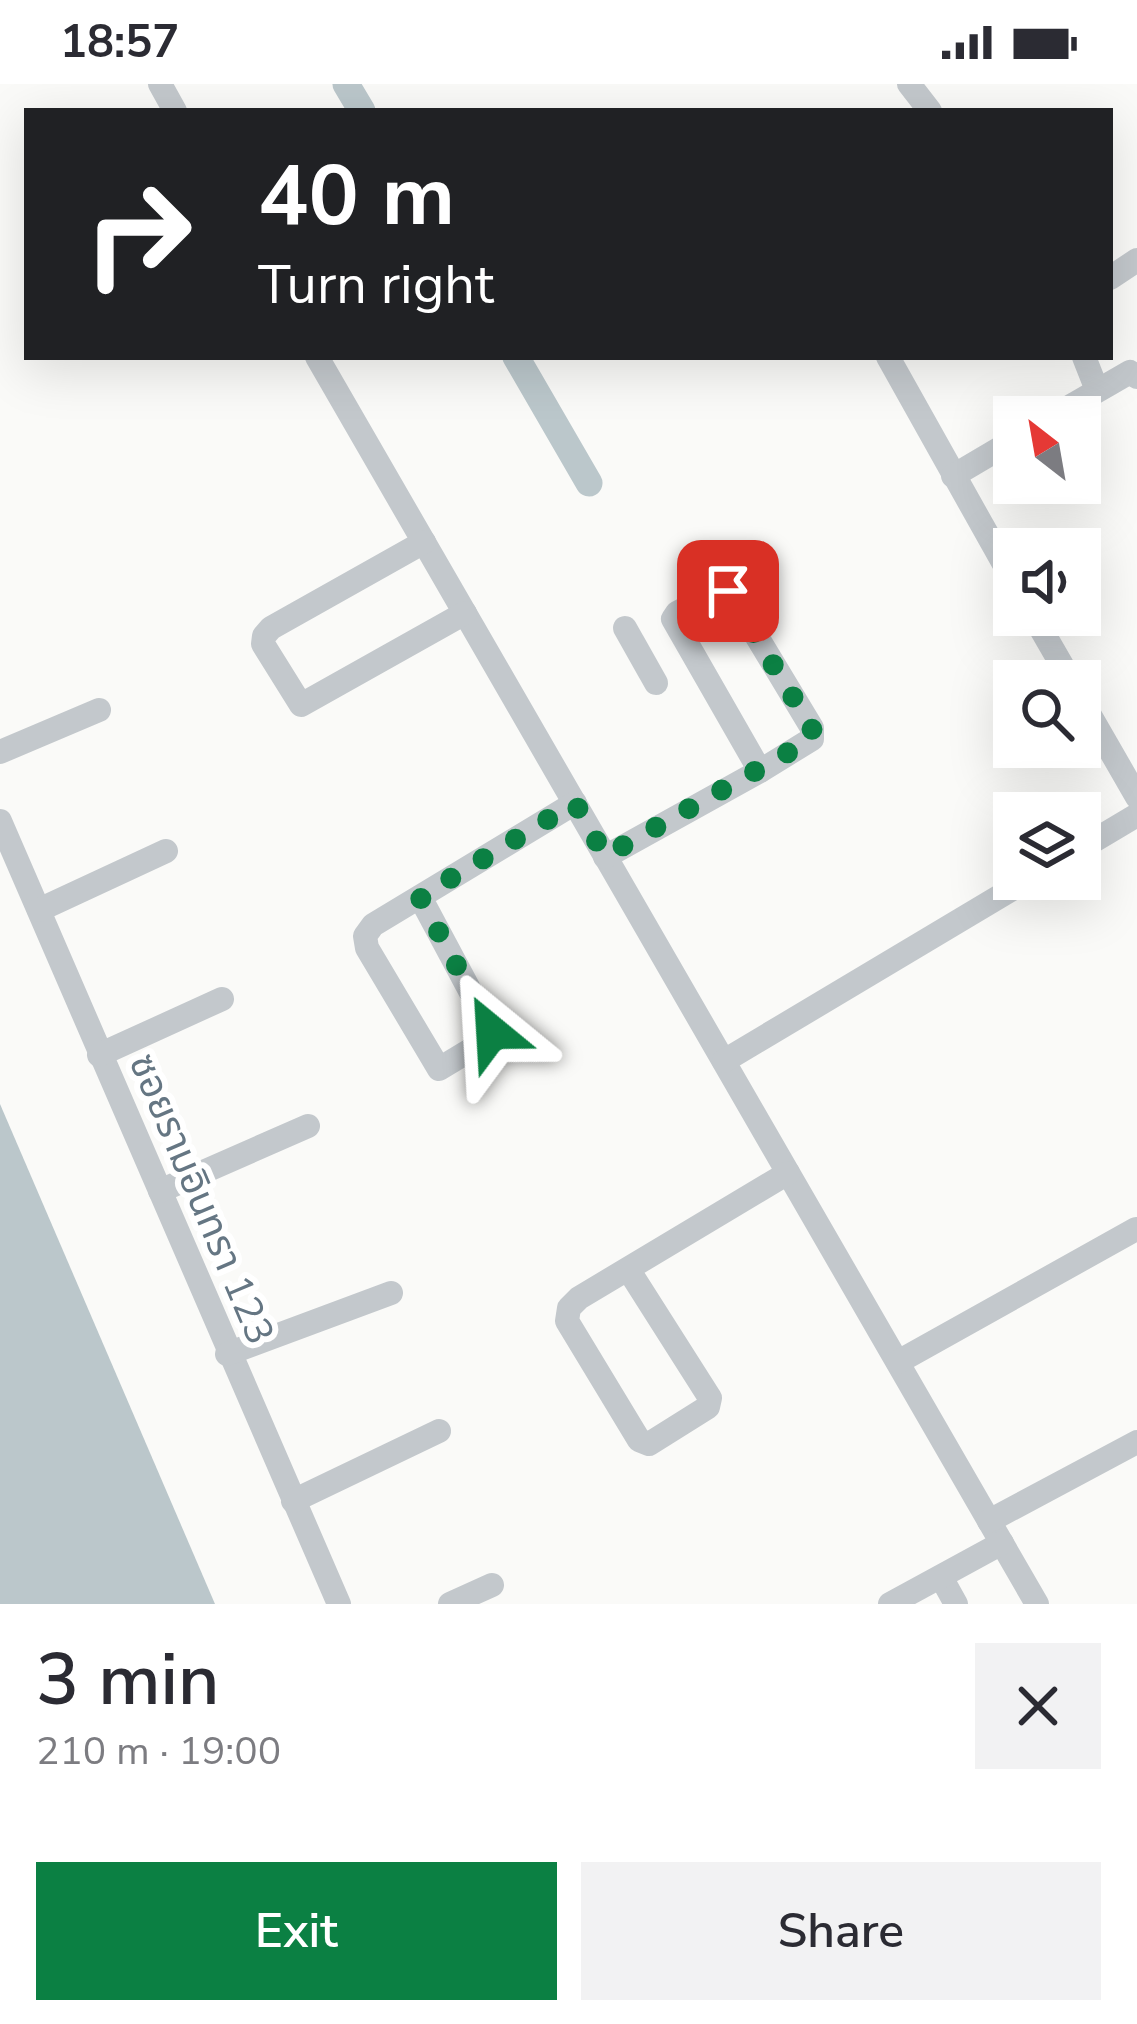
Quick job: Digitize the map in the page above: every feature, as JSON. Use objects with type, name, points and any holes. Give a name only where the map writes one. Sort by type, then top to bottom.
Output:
[{"type":"street","points":[[909,84],[928,108]]},
{"type":"street","points":[[319,360],[1037,1604]]},
{"type":"street","points":[[890,360],[993,546]]},
{"type":"street","points":[[1085,360],[1097,390]]},
{"type":"street","points":[[1087,396],[1130,372],[1137,377]]},
{"type":"street","points":[[953,476],[993,452]]},
{"type":"street","points":[[424,542],[263,636],[294,699],[308,704],[465,613]]},
{"type":"street","points":[[605,856],[760,771],[812,739],[812,728],[728,591],[716,591],[677,613],[675,627],[760,771]]},
{"type":"street","points":[[656,683],[631,638],[675,627]]},
{"type":"street","points":[[0,752],[99,710]]},
{"type":"street","points":[[1101,734],[1137,797]]},
{"type":"street","points":[[420,897],[492,1032],[487,1040],[440,1069],[367,948],[365,936],[373,925],[575,803]]},
{"type":"street","points":[[1101,836],[1137,815]]},
{"type":"street","name":"ซอยรามอินทรา 123","points":[[0,821],[339,1604]]},
{"type":"street","points":[[39,910],[166,851]]},
{"type":"street","points":[[724,1061],[994,900]]},
{"type":"street","points":[[99,1055],[222,999]]},
{"type":"street","points":[[160,1191],[308,1126]]},
{"type":"street","points":[[628,1269],[710,1398],[708,1407],[649,1444],[639,1440],[567,1321],[569,1308],[579,1298],[788,1173]]},
{"type":"street","points":[[898,1362],[1136,1228]]},
{"type":"street","points":[[227,1354],[391,1294]]},
{"type":"street","points":[[293,1501],[439,1430]]},
{"type":"street","points":[[989,1521],[1137,1442]]},
{"type":"street","points":[[890,1604],[1002,1544]]},
{"type":"street","points":[[941,1576],[956,1604]]},
{"type":"street","points":[[450,1604],[492,1585]]},
{"type":"shaded area","points":[[0,1104],[215,1604],[0,1604]]},
{"type":"waterway","points":[[346,84],[360,108]]},
{"type":"waterway","points":[[518,360],[589,483]]},
{"type":"route","points":[[492,1032],[420,897],[575,803],[605,856],[812,739],[812,728],[728,591]]}]
